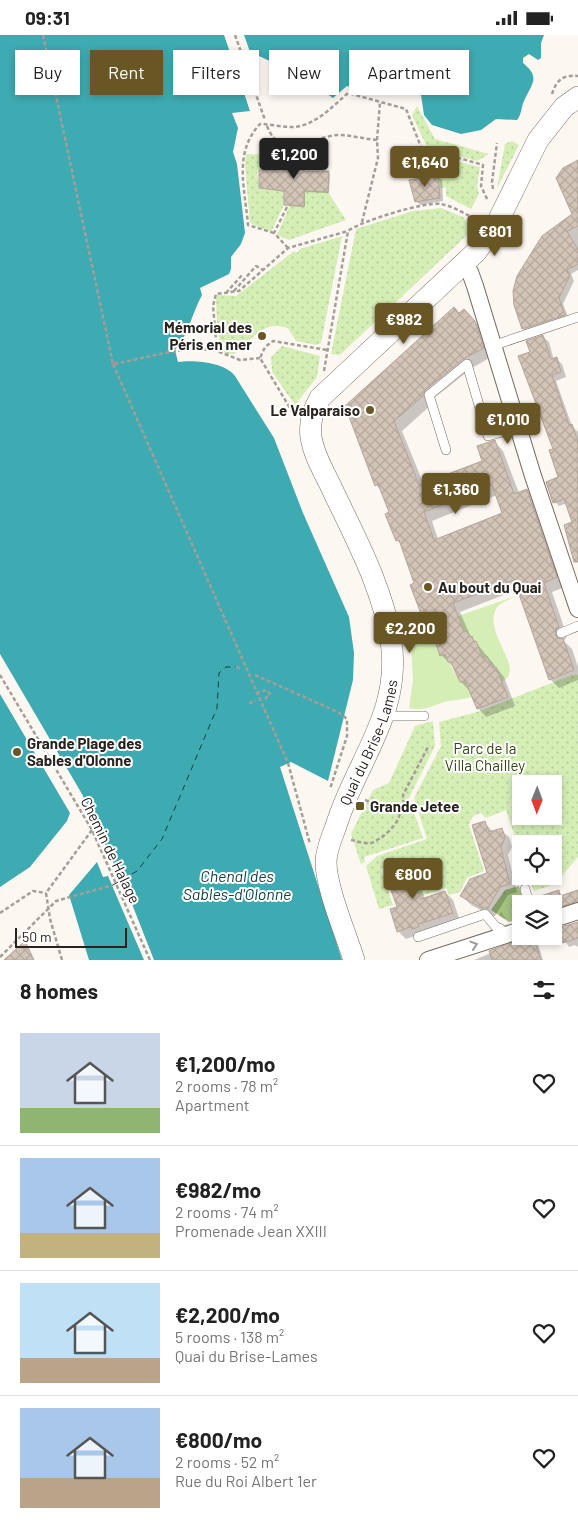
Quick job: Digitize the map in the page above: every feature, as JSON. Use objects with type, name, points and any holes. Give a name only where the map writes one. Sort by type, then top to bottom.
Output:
[{"type":"street","points":[[578,97],[564,107],[538,140],[497,223],[463,265],[470,272],[492,346],[578,609]]},
{"type":"street","name":"Quai du Brise-Lames","points":[[354,960],[332,891],[326,864],[327,854],[339,814],[385,715],[393,671],[387,621],[363,552],[317,458],[310,426],[313,411],[320,398],[463,265]]},
{"type":"street","points":[[562,916],[578,911]]},
{"type":"street","points":[[428,960],[512,933]]},
{"type":"lane","points":[[492,346],[578,317]]},
{"type":"lane","points":[[446,450],[429,395],[467,364],[488,436],[519,427]]},
{"type":"lane","points":[[561,633],[578,626]]},
{"type":"lane","points":[[385,715],[424,717]]},
{"type":"lane","points":[[524,889],[526,895]]},
{"type":"lane","points":[[418,937],[485,914],[496,927],[501,929],[504,935]]},
{"type":"path","points":[[43,35],[112,365],[288,763],[312,850]]},
{"type":"path","points":[[235,35],[265,120]]},
{"type":"path","points":[[288,248],[274,233],[248,225],[242,159],[250,134],[260,124],[289,127],[302,126],[325,113],[348,93],[406,109],[421,147],[483,165],[481,186],[489,204]]},
{"type":"path","points":[[362,222],[378,158],[377,140],[380,102]]},
{"type":"path","points":[[267,126],[275,139],[291,147],[337,135],[377,140]]},
{"type":"path","points":[[494,196],[492,182],[497,143]]},
{"type":"path","points":[[218,351],[213,306],[216,294],[238,291],[288,248],[348,231],[362,222],[411,209],[441,204],[479,220]]},
{"type":"path","points":[[274,233],[286,207]]},
{"type":"path","points":[[323,374],[348,231]]},
{"type":"path","points":[[233,292],[256,266],[263,270]]},
{"type":"path","points":[[226,293],[243,274]]},
{"type":"path","points":[[260,358],[266,347],[273,341],[327,350]]},
{"type":"path","points":[[112,365],[178,352],[209,349],[240,361],[260,358]]},
{"type":"path","points":[[260,358],[293,413]]},
{"type":"path","points":[[236,667],[242,669]]},
{"type":"path","name":"Chemin de Halage","points":[[0,675],[92,830],[113,873],[150,960]]},
{"type":"path","points":[[255,675],[338,712],[347,719],[347,736],[331,782],[330,791]]},
{"type":"path","points":[[256,693],[267,690],[270,694],[265,699]]},
{"type":"path","points":[[250,703],[256,701]]},
{"type":"path","points":[[351,840],[364,843],[376,840],[397,821],[400,811],[404,806],[403,795],[429,745]]},
{"type":"path","points":[[365,800],[394,811],[400,811]]},
{"type":"path","points":[[62,960],[46,893],[92,830]]},
{"type":"path","points":[[0,957],[49,907],[66,897],[113,885]]},
{"type":"path","points":[[0,913],[33,891],[46,893]]},
{"type":"green space","points":[[417,106],[435,139],[489,154],[477,161],[427,147],[412,115]]},
{"type":"green space","points":[[512,141],[519,145],[497,188],[505,144]]},
{"type":"green space","points":[[406,148],[480,167],[477,186],[479,194],[471,209],[446,196],[446,187],[441,188],[438,173],[401,178]]},
{"type":"green space","points":[[246,154],[285,155],[285,166],[280,165],[279,170],[257,170],[259,189],[284,189],[284,205],[271,232],[250,223],[245,164]]},
{"type":"green space","points":[[303,191],[328,192],[346,220],[289,240],[277,235],[290,205]]},
{"type":"green space","points":[[441,208],[463,217],[470,227],[466,236],[340,355],[331,354],[356,229],[413,211]]},
{"type":"green space","points":[[342,236],[321,343],[316,345],[296,341],[288,328],[271,326],[258,333],[234,354],[226,354],[220,344],[219,337],[216,299],[218,295],[236,296],[294,251],[297,253],[300,249]]},
{"type":"green space","points":[[282,346],[320,356],[317,377],[295,405],[272,372],[271,357]]},
{"type":"green space","points":[[519,595],[500,604],[494,616],[494,626],[510,668],[509,676],[502,682],[496,667],[483,658],[476,641],[474,642],[467,631],[464,632],[458,616]]},
{"type":"green space","points":[[434,635],[440,656],[445,654],[460,682],[465,681],[472,697],[444,702],[423,709],[409,708],[413,680],[411,644]]},
{"type":"green space","name":"Parc de la Villa Chailley","points":[[572,675],[578,675],[578,857],[562,876],[562,835],[514,835],[506,810],[486,818],[481,813],[473,816],[469,825],[484,871],[467,878],[460,892],[449,895],[446,888],[418,897],[416,891],[420,889],[410,860],[381,869],[393,905],[379,909],[366,866],[377,856],[427,839],[414,798],[441,746],[439,722],[477,712]]},
{"type":"green space","points":[[433,721],[435,746],[409,798],[423,838],[364,857],[365,862],[361,864],[351,834],[373,790],[389,783],[415,726]]},
{"type":"green space","name":"Parc de la Villa Chailley","points":[[532,885],[552,885],[534,891]]},
{"type":"green space","points":[[519,886],[522,895],[512,895],[512,921],[509,922],[491,910],[505,890]]},
{"type":"water","name":"Chenal des Sables-d'Olonne","points":[[0,35],[226,35],[231,50],[173,50],[173,95],[245,95],[250,111],[232,113],[238,128],[233,152],[237,164],[245,233],[241,244],[231,257],[229,274],[200,288],[202,295],[184,337],[175,350],[178,362],[209,363],[230,371],[235,376],[274,438],[303,513],[349,617],[354,653],[353,680],[328,781],[291,762],[280,767],[342,960],[89,960],[69,895],[97,862],[103,877],[117,871],[82,794],[0,654]]},
{"type":"water","points":[[244,35],[544,35],[541,43],[541,58],[538,60],[529,54],[523,58],[523,63],[532,73],[533,81],[517,120],[496,119],[481,130],[461,134],[432,125],[424,115],[421,95],[469,95],[469,50],[349,50],[349,86],[339,93],[339,50],[269,50],[269,61],[259,56],[259,50],[249,50]]},
{"type":"water","name":"Grande Plage des Sables d'Olonne","points":[[0,694],[70,813],[67,821],[30,867],[0,887]]},
{"type":"pier","points":[[224,35],[229,35],[234,50],[229,50]]},
{"type":"pier","points":[[245,95],[248,95],[252,110],[251,113]]},
{"type":"pier","points":[[117,871],[154,960],[144,960],[108,876]]},
{"type":"building","points":[[285,153],[304,154],[304,171],[329,171],[328,192],[304,191],[304,206],[284,205],[284,191],[259,188],[259,170],[277,170],[280,165],[284,164]]},
{"type":"building","points":[[578,160],[578,226],[567,231],[578,250],[578,264],[567,270],[570,275],[559,298],[565,315],[522,329],[514,305],[513,291],[517,276],[542,236],[572,214],[556,178],[563,168]]},
{"type":"building","points":[[438,175],[440,198],[415,202],[409,180]]},
{"type":"building","points":[[454,307],[459,313],[464,309],[475,321],[484,348],[463,359],[425,390],[423,396],[394,421],[419,485],[482,461],[477,446],[495,440],[514,494],[527,489],[557,577],[544,583],[559,627],[555,635],[563,639],[574,670],[549,680],[514,580],[453,603],[464,632],[467,631],[470,637],[472,636],[474,642],[476,641],[483,658],[487,656],[490,663],[492,662],[493,667],[496,667],[508,697],[477,709],[465,681],[460,682],[451,662],[448,662],[445,654],[440,656],[433,635],[430,637],[410,585],[414,583],[399,540],[396,541],[385,514],[389,512],[378,484],[375,486],[345,406]],"holes":[[[492,485],[502,513],[434,540],[424,512]]]},
{"type":"building","points":[[543,335],[551,359],[557,357],[561,372],[552,375],[569,425],[572,424],[578,442],[578,562],[574,562],[564,525],[572,522],[564,499],[553,503],[546,482],[558,477],[549,450],[553,449],[518,356],[530,352],[526,341]]},
{"type":"building","points":[[485,821],[489,832],[502,828],[505,838],[501,847],[510,884],[500,887],[488,908],[482,908],[460,896],[470,879],[487,873],[472,825]]},
{"type":"building","points":[[409,862],[421,899],[445,891],[453,913],[419,924],[418,927],[413,929],[410,927],[397,932],[390,909],[397,907],[384,870]]},
{"type":"building","points":[[559,890],[560,895],[543,895]]},
{"type":"building","points":[[578,890],[578,901],[562,906],[562,895]]},
{"type":"building","points":[[578,922],[578,938],[563,943],[562,927]]},
{"type":"building","points":[[25,941],[34,960],[4,960]]},
{"type":"building","points":[[512,942],[512,945],[536,945],[541,960],[492,960],[489,951]]},
{"type":"ferry route","points":[[113,885],[137,871],[162,839],[217,708],[219,673],[226,667],[236,667]]},
{"type":"place","name":"Mémorial des Péris en mer","points":[[262,336]]},
{"type":"place","name":"Le Valparaiso","points":[[370,410]]},
{"type":"place","name":"Au bout du Quai","points":[[428,587]]},
{"type":"place","name":"Grande Plage des Sables d'Olonne","points":[[17,752]]},
{"type":"place","name":"Grande Jetee","points":[[360,806]]}]
